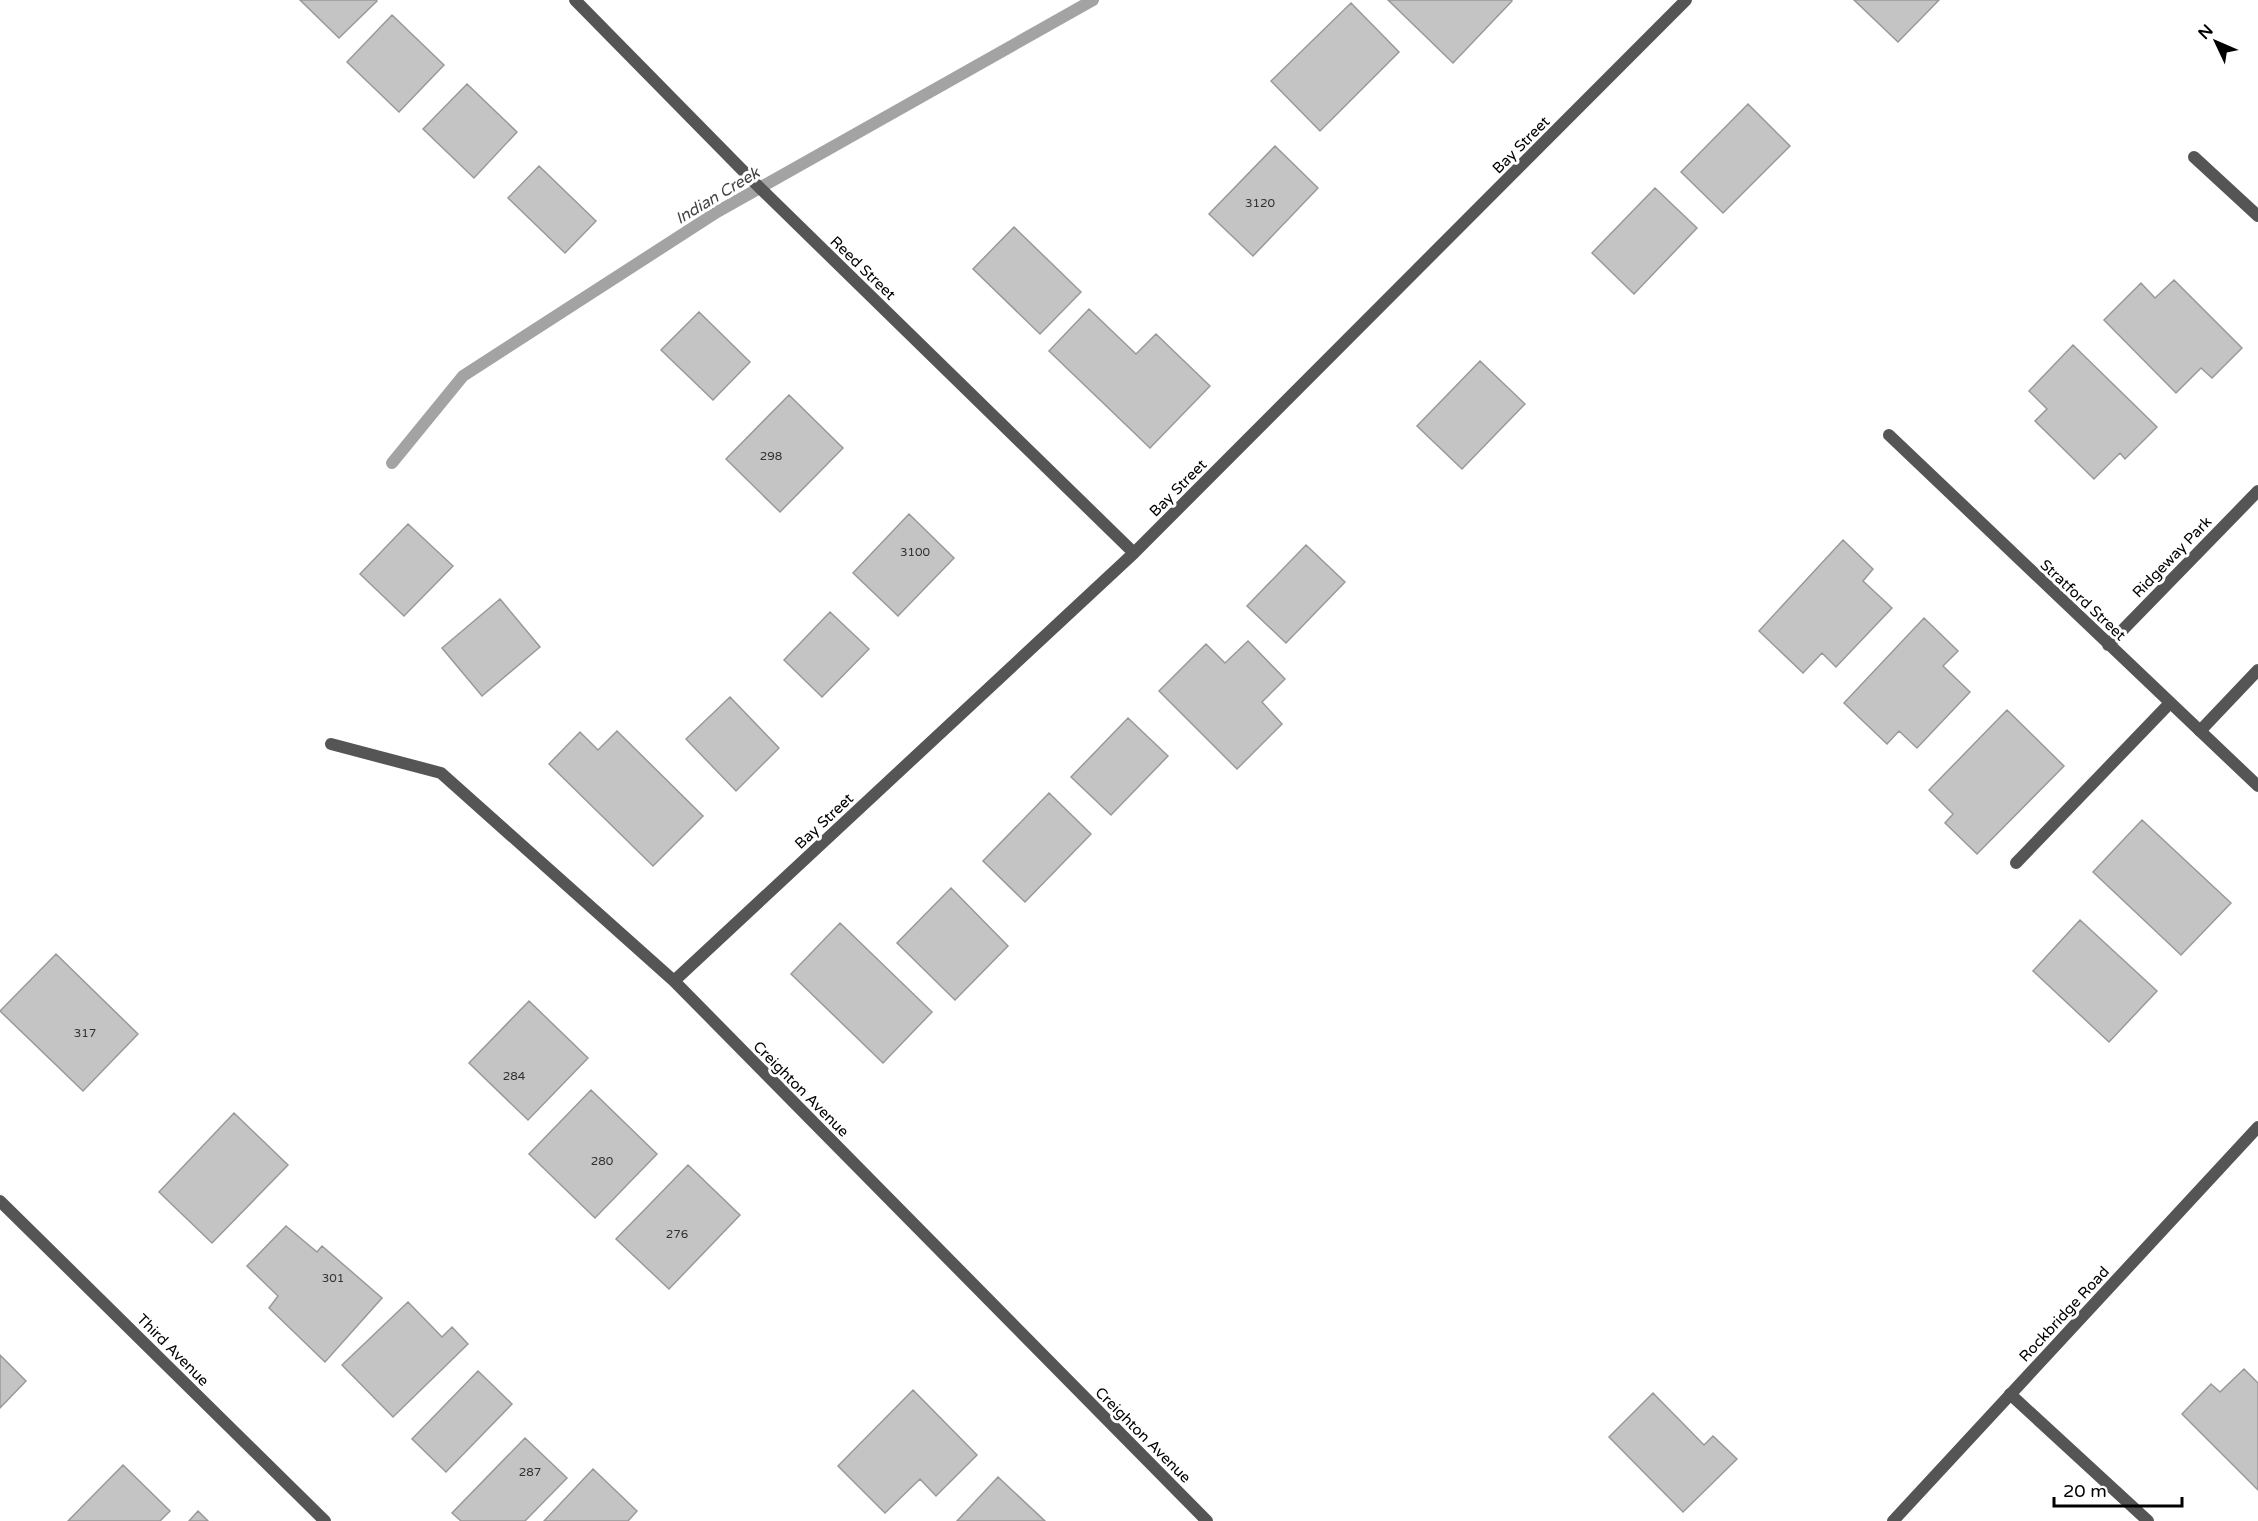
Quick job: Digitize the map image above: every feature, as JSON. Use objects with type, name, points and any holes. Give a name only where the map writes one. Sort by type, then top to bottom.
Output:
[{"type":"street","name":"Reed Street","points":[[575,0],[760,188],[1134,553]]},
{"type":"street","name":"Bay Street","points":[[674,981],[1134,553],[1686,0]]},
{"type":"street","points":[[2194,157],[2258,216]]},
{"type":"street","name":"Stratford Street","points":[[1889,435],[2258,786]]},
{"type":"street","name":"Ridgeway Park","points":[[2108,645],[2258,491]]},
{"type":"street","points":[[2200,731],[2258,670]]},
{"type":"street","points":[[2016,863],[2170,703]]},
{"type":"street","name":"Creighton Avenue","points":[[331,744],[441,773],[674,981],[1207,1521]]},
{"type":"street","name":"Rockbridge Road","points":[[1893,1521],[2258,1127]]},
{"type":"street","name":"Third Avenue","points":[[0,1201],[325,1521]]},
{"type":"street","points":[[2010,1394],[2148,1521]]},
{"type":"building","points":[[300,0],[376,0],[377,1],[339,38]]},
{"type":"building","points":[[1388,0],[1511,0],[1512,1],[1453,63]]},
{"type":"building","points":[[1854,0],[1939,0],[1898,42]]},
{"type":"building","points":[[1351,3],[1399,52],[1320,131],[1271,81]]},
{"type":"building","points":[[392,15],[444,65],[399,112],[347,62]]},
{"type":"building","points":[[467,84],[517,132],[474,178],[423,129]]},
{"type":"building","points":[[1748,104],[1790,146],[1723,213],[1681,172]]},
{"type":"building","points":[[1275,146],[1318,188],[1253,256],[1209,214]]},
{"type":"building","points":[[539,166],[596,221],[565,253],[508,198]]},
{"type":"building","points":[[1655,188],[1697,228],[1634,294],[1592,253]]},
{"type":"building","points":[[1014,227],[1081,292],[1040,334],[973,269]]},
{"type":"building","points":[[2174,280],[2242,348],[2212,378],[2201,368],[2176,393],[2104,320],[2141,283],[2155,298]]},
{"type":"building","points":[[1089,309],[1136,354],[1156,334],[1210,386],[1150,448],[1049,351]]},
{"type":"building","points":[[699,312],[750,362],[713,400],[661,350]]},
{"type":"building","points":[[2073,345],[2157,427],[2125,459],[2120,453],[2094,479],[2035,421],[2047,409],[2029,391]]},
{"type":"building","points":[[1480,361],[1525,404],[1462,469],[1417,426]]},
{"type":"building","points":[[789,395],[843,448],[780,512],[726,459]]},
{"type":"building","points":[[909,514],[954,558],[898,616],[853,573]]},
{"type":"building","points":[[408,524],[453,566],[404,616],[360,574]]},
{"type":"building","points":[[1843,540],[1873,569],[1863,581],[1892,608],[1836,667],[1822,653],[1803,673],[1759,631]]},
{"type":"building","points":[[1306,545],[1345,582],[1286,643],[1247,606]]},
{"type":"building","points":[[500,599],[540,647],[482,696],[442,648]]},
{"type":"building","points":[[830,612],[869,649],[822,697],[784,660]]},
{"type":"building","points":[[1924,618],[1958,651],[1943,666],[1970,692],[1917,748],[1899,731],[1887,744],[1844,703]]},
{"type":"building","points":[[1248,641],[1285,679],[1262,702],[1282,724],[1237,769],[1159,691],[1206,644],[1225,663]]},
{"type":"building","points":[[730,697],[779,748],[736,791],[686,739]]},
{"type":"building","points":[[2007,710],[2064,766],[1977,854],[1945,823],[1953,814],[1929,790]]},
{"type":"building","points":[[1128,718],[1168,756],[1111,815],[1071,777]]},
{"type":"building","points":[[617,731],[703,816],[653,866],[549,764],[580,732],[598,750]]},
{"type":"building","points":[[1049,793],[1091,834],[1025,902],[983,861]]},
{"type":"building","points":[[2142,820],[2231,903],[2181,955],[2093,872]]},
{"type":"building","points":[[951,888],[1008,946],[955,1000],[897,943]]},
{"type":"building","points":[[2080,920],[2157,991],[2109,1042],[2033,971]]},
{"type":"building","points":[[840,923],[932,1012],[883,1063],[791,974]]},
{"type":"building","points":[[56,954],[138,1034],[83,1091],[0,1011]]},
{"type":"building","points":[[529,1001],[588,1058],[528,1120],[469,1063]]},
{"type":"building","points":[[591,1090],[657,1154],[595,1218],[529,1154]]},
{"type":"building","points":[[234,1113],[288,1165],[212,1243],[159,1192]]},
{"type":"building","points":[[688,1165],[740,1215],[669,1289],[616,1239]]},
{"type":"building","points":[[286,1226],[317,1252],[322,1246],[382,1298],[325,1362],[269,1308],[278,1296],[247,1266]]},
{"type":"building","points":[[408,1302],[442,1337],[452,1327],[468,1344],[393,1417],[342,1365]]},
{"type":"building","points":[[0,1355],[26,1381],[0,1408]]},
{"type":"building","points":[[2244,1369],[2258,1383],[2258,1490],[2182,1414],[2211,1384],[2220,1392]]},
{"type":"building","points":[[478,1371],[512,1404],[446,1472],[412,1439]]},
{"type":"building","points":[[913,1390],[977,1455],[936,1496],[920,1479],[885,1513],[838,1466]]},
{"type":"building","points":[[1653,1393],[1704,1445],[1713,1436],[1737,1459],[1683,1512],[1609,1437]]},
{"type":"building","points":[[525,1438],[567,1478],[525,1521],[461,1521],[452,1513]]},
{"type":"building","points":[[123,1465],[170,1511],[160,1521],[68,1521]]},
{"type":"building","points":[[593,1469],[637,1511],[628,1521],[544,1521]]},
{"type":"building","points":[[998,1477],[1045,1521],[957,1521]]},
{"type":"building","points":[[198,1511],[208,1521],[189,1521]]},
{"type":"waterway","name":"Indian Creek","points":[[392,463],[463,376],[717,212],[1093,0]]}]
